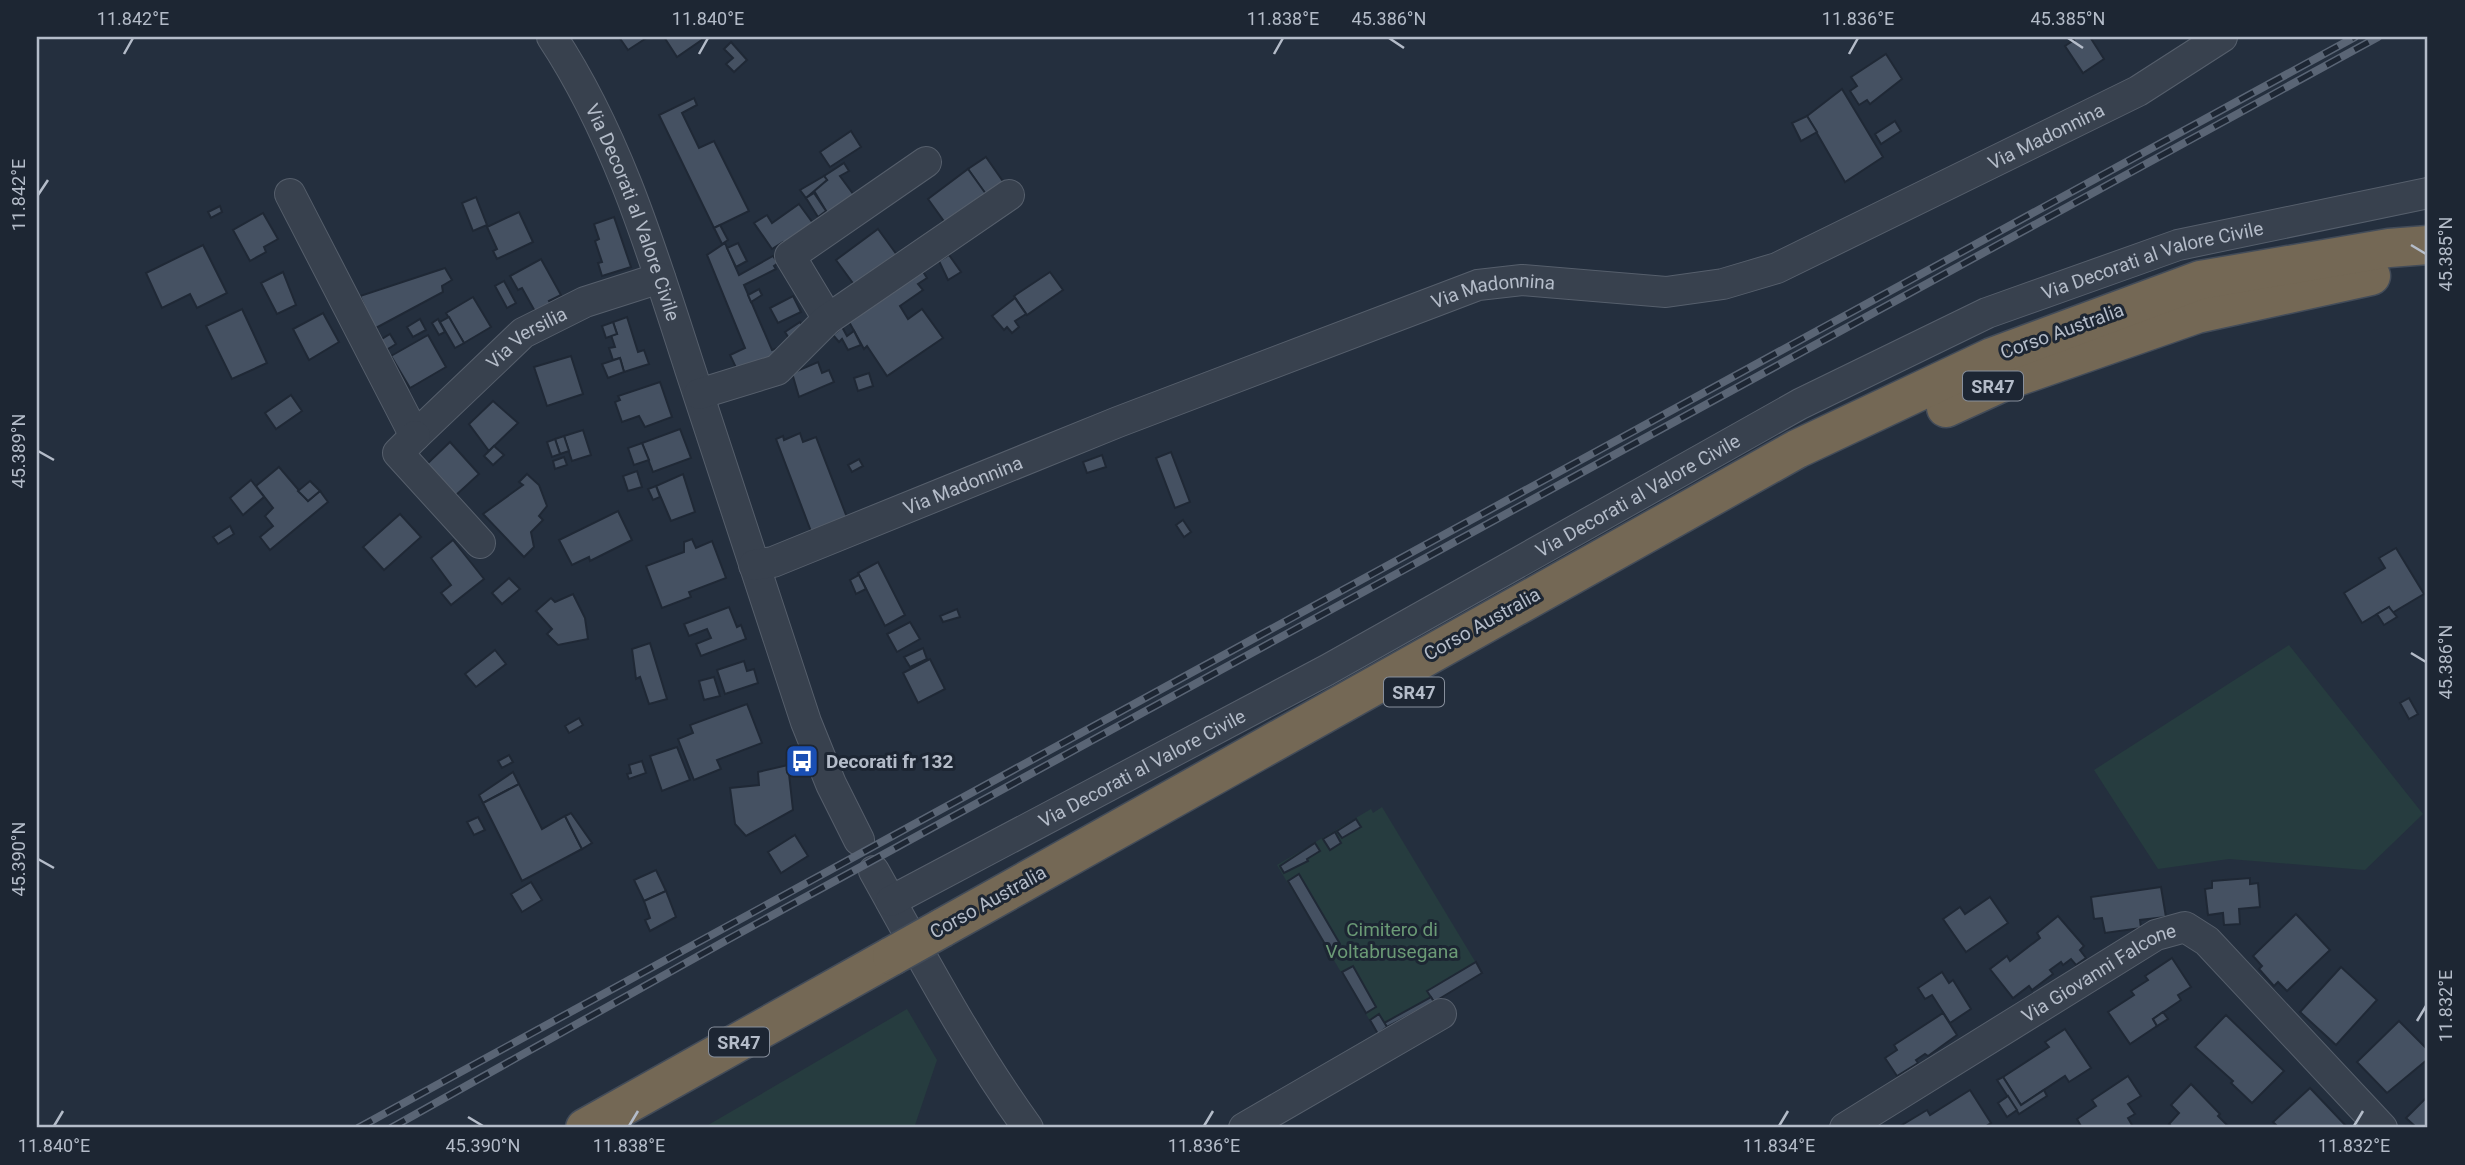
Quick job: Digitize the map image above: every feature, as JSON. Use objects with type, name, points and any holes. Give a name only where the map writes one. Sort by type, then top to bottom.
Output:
[{"type":"highway","name":"Corso Australia","points":[[638,1128],[899,967],[1797,449],[1992,357],[2200,280],[2389,248],[2428,245]]},
{"type":"highway","name":"Corso Australia","points":[[948,939],[1805,474],[2005,381],[2197,314],[2390,271],[2428,268]]},
{"type":"highway","name":"Corso Australia","points":[[585,1128],[899,967]]},
{"type":"street","name":"Via Decorati al Valore Civile","points":[[552,37],[580,79],[612,150],[660,278],[806,722],[837,797],[859,840]]},
{"type":"street","name":"Via Madonnina","points":[[754,565],[773,562],[1118,422],[1478,285],[1522,280],[1666,292],[1723,284],[1777,268],[2138,91],[2222,37]]},
{"type":"street","points":[[828,319],[790,256],[926,162]]},
{"type":"street","name":"Via Decorati al Valore Civile","points":[[891,901],[1327,670],[1800,404],[1987,313],[2178,245],[2428,193]]},
{"type":"street","points":[[290,194],[415,436]]},
{"type":"street","points":[[699,394],[777,370],[828,319],[1009,195]]},
{"type":"street","name":"Via Versilia","points":[[480,543],[398,453],[523,333],[585,302],[660,278]]},
{"type":"street","points":[[874,871],[970,1042],[1028,1128]]},
{"type":"street","name":"Via Giovanni Falcone","points":[[1845,1128],[2156,935],[2185,927],[2207,941],[2382,1128]]},
{"type":"street","points":[[1244,1128],[1441,1014]]},
{"type":"green space","points":[[2289,645],[2423,814],[2365,870],[2229,859],[2158,869],[2094,770]]},
{"type":"green space","name":"Cimitero di Voltabrusegana","points":[[1382,807],[1482,973],[1378,1034],[1277,865],[1371,809],[1373,813]]},
{"type":"green space","points":[[907,1009],[937,1060],[914,1128],[703,1128]]},
{"type":"building","points":[[619,37],[648,37],[628,50]]},
{"type":"building","points":[[664,37],[706,37],[677,57]]},
{"type":"building","points":[[2071,37],[2090,37],[2104,59],[2083,73],[2065,46],[2074,40]]},
{"type":"building","points":[[731,42],[747,60],[734,72],[726,64],[733,58],[724,49]]},
{"type":"building","points":[[1886,54],[1902,79],[1870,104],[1867,100],[1859,105],[1850,91],[1857,86],[1851,77]]},
{"type":"building","points":[[1842,89],[1883,157],[1845,182],[1807,116]]},
{"type":"building","points":[[694,98],[697,105],[682,113],[699,148],[714,141],[749,211],[714,228],[659,115]]},
{"type":"building","points":[[1807,116],[1817,132],[1801,141],[1792,123]]},
{"type":"building","points":[[1895,121],[1901,131],[1881,144],[1875,134]]},
{"type":"building","points":[[851,131],[861,147],[830,167],[820,152]]},
{"type":"building","points":[[986,157],[1009,190],[991,202],[968,169]]},
{"type":"building","points":[[844,163],[849,171],[840,176],[859,202],[829,216],[813,189],[827,180],[824,176]]},
{"type":"building","points":[[968,169],[991,201],[951,231],[928,199]]},
{"type":"building","points":[[824,176],[827,180],[806,198],[800,190]]},
{"type":"building","points":[[814,193],[826,211],[818,217],[806,198]]},
{"type":"building","points":[[476,197],[487,225],[473,231],[462,203]]},
{"type":"building","points":[[799,204],[815,226],[786,246],[783,242],[772,249],[754,223],[767,215],[772,223]]},
{"type":"building","points":[[220,206],[222,212],[211,218],[208,212]]},
{"type":"building","points":[[519,212],[533,242],[497,259],[493,251],[497,249],[487,227]]},
{"type":"building","points":[[263,213],[278,239],[264,247],[266,252],[250,261],[233,230]]},
{"type":"building","points":[[614,217],[631,267],[602,276],[598,263],[602,262],[595,241],[599,239],[594,224]]},
{"type":"building","points":[[720,225],[728,240],[722,244],[714,228]]},
{"type":"building","points":[[878,229],[897,255],[855,286],[836,260]]},
{"type":"building","points":[[725,243],[739,275],[773,256],[778,263],[774,266],[776,269],[744,285],[772,350],[778,348],[780,354],[740,376],[730,355],[745,348],[707,255]]},
{"type":"building","points":[[738,243],[747,261],[736,267],[727,248]]},
{"type":"building","points":[[203,245],[227,293],[197,308],[190,294],[162,308],[146,273]]},
{"type":"building","points":[[949,255],[961,272],[948,280],[939,261]]},
{"type":"building","points":[[541,259],[561,295],[549,301],[552,307],[537,315],[522,288],[518,290],[510,276]]},
{"type":"building","points":[[445,268],[452,280],[442,286],[443,292],[374,329],[360,296]]},
{"type":"building","points":[[922,270],[927,278],[918,284],[923,290],[900,306],[908,319],[922,309],[943,338],[887,376],[867,346],[864,349],[848,320]]},
{"type":"building","points":[[283,272],[296,305],[277,314],[261,283]]},
{"type":"building","points":[[1050,272],[1063,290],[1027,315],[1014,296]]},
{"type":"building","points":[[504,281],[516,303],[507,308],[495,286]]},
{"type":"building","points":[[759,289],[762,295],[751,302],[748,295]]},
{"type":"building","points":[[793,296],[801,312],[778,323],[770,308]]},
{"type":"building","points":[[473,297],[491,327],[464,343],[446,313]]},
{"type":"building","points":[[1015,298],[1026,314],[1015,321],[1019,327],[1012,333],[1007,327],[1004,330],[992,316]]},
{"type":"building","points":[[242,309],[267,363],[232,379],[206,326]]},
{"type":"building","points":[[323,313],[339,342],[309,360],[293,329]]},
{"type":"building","points":[[449,317],[464,343],[455,348],[440,322]]},
{"type":"building","points":[[627,317],[638,352],[644,350],[649,364],[624,372],[620,358],[613,360],[609,348],[615,347],[611,335],[617,334],[613,322]]},
{"type":"building","points":[[420,319],[426,330],[413,337],[407,327]]},
{"type":"building","points":[[438,319],[445,332],[439,335],[432,323]]},
{"type":"building","points":[[613,322],[617,334],[606,338],[602,326]]},
{"type":"building","points":[[800,322],[807,333],[792,343],[785,332]]},
{"type":"building","points":[[842,327],[847,336],[854,331],[861,345],[848,350],[842,339],[839,342],[833,335]]},
{"type":"building","points":[[390,334],[396,344],[383,352],[377,342]]},
{"type":"building","points":[[428,335],[446,367],[410,388],[391,356]]},
{"type":"building","points":[[571,356],[583,394],[547,406],[534,367]]},
{"type":"building","points":[[620,358],[624,372],[608,378],[602,364]]},
{"type":"building","points":[[818,362],[822,373],[829,370],[834,382],[799,397],[792,373]]},
{"type":"building","points":[[869,373],[873,386],[858,391],[854,378]]},
{"type":"building","points":[[660,382],[672,417],[645,427],[639,416],[622,422],[615,402],[620,400],[618,396]]},
{"type":"building","points":[[291,395],[302,411],[276,429],[265,413]]},
{"type":"building","points":[[493,401],[518,423],[489,451],[469,424]]},
{"type":"building","points":[[680,429],[691,458],[653,472],[642,443]]},
{"type":"building","points":[[583,430],[591,455],[572,461],[564,436]]},
{"type":"building","points":[[800,433],[803,442],[816,437],[848,520],[812,534],[776,439],[783,436],[784,440]]},
{"type":"building","points":[[564,436],[569,451],[560,454],[555,439]]},
{"type":"building","points":[[555,439],[560,454],[552,457],[547,442]]},
{"type":"building","points":[[450,442],[479,474],[455,496],[427,464]]},
{"type":"building","points":[[642,443],[649,460],[634,465],[628,448]]},
{"type":"building","points":[[494,446],[504,455],[493,465],[484,456]]},
{"type":"building","points":[[1171,452],[1190,502],[1175,508],[1156,458]]},
{"type":"building","points":[[1102,455],[1106,467],[1087,473],[1083,462]]},
{"type":"building","points":[[564,457],[567,465],[555,469],[553,461]]},
{"type":"building","points":[[859,459],[863,466],[852,472],[848,465]]},
{"type":"building","points":[[279,467],[308,501],[320,491],[328,502],[270,550],[260,537],[273,526],[265,516],[273,508],[256,486]]},
{"type":"building","points":[[637,471],[642,487],[628,491],[623,476]]},
{"type":"building","points":[[527,474],[539,485],[547,506],[539,516],[543,520],[531,532],[534,547],[524,557],[483,514],[523,485],[519,482]]},
{"type":"building","points":[[683,474],[695,512],[671,521],[656,486]]},
{"type":"building","points":[[251,480],[264,497],[243,515],[230,498]]},
{"type":"building","points":[[310,481],[320,491],[308,501],[298,491]]},
{"type":"building","points":[[656,486],[660,497],[653,500],[648,489]]},
{"type":"building","points":[[618,511],[632,540],[590,561],[589,557],[572,565],[559,540]]},
{"type":"building","points":[[400,514],[421,537],[384,570],[363,547]]},
{"type":"building","points":[[1183,520],[1191,532],[1184,537],[1176,525]]},
{"type":"building","points":[[230,526],[234,534],[218,544],[213,537]]},
{"type":"building","points":[[692,539],[696,548],[712,541],[726,578],[689,592],[691,597],[662,608],[646,566],[684,552],[684,542]]},
{"type":"building","points":[[453,540],[484,579],[451,605],[441,593],[451,585],[431,558]]},
{"type":"building","points":[[2396,548],[2424,594],[2392,613],[2389,607],[2362,623],[2344,593],[2385,568],[2379,558]]},
{"type":"building","points":[[878,562],[905,615],[885,626],[858,573]]},
{"type":"building","points":[[859,575],[866,589],[856,594],[850,580]]},
{"type":"building","points":[[509,578],[520,589],[502,604],[492,593]]},
{"type":"building","points":[[573,594],[585,618],[588,639],[558,645],[547,634],[552,629],[536,611],[551,598],[555,602]]},
{"type":"building","points":[[729,607],[737,627],[741,625],[746,639],[701,656],[696,644],[711,638],[707,629],[689,636],[684,624]]},
{"type":"building","points":[[2389,607],[2397,617],[2384,625],[2377,614]]},
{"type":"building","points":[[957,609],[960,617],[943,622],[940,616]]},
{"type":"building","points":[[910,622],[920,639],[897,652],[887,634]]},
{"type":"building","points":[[650,643],[667,699],[649,704],[640,677],[636,679],[632,649]]},
{"type":"building","points":[[923,648],[927,659],[910,667],[904,657]]},
{"type":"building","points":[[495,650],[506,664],[476,687],[465,674]]},
{"type":"building","points":[[930,659],[945,689],[918,703],[903,673]]},
{"type":"building","points":[[744,661],[747,671],[754,669],[758,683],[725,694],[717,670]]},
{"type":"building","points":[[714,677],[720,696],[704,700],[699,681]]},
{"type":"building","points":[[2409,698],[2418,714],[2409,719],[2400,703]]},
{"type":"building","points":[[747,704],[762,743],[717,760],[721,769],[694,780],[678,739],[693,733],[690,725]]},
{"type":"building","points":[[579,718],[583,725],[569,733],[565,726]]},
{"type":"building","points":[[677,747],[690,780],[662,791],[650,756]]},
{"type":"building","points":[[509,755],[513,762],[502,768],[498,761]]},
{"type":"building","points":[[642,761],[646,773],[629,779],[629,765]]},
{"type":"building","points":[[788,765],[793,810],[746,836],[735,824],[730,788],[759,785],[758,772]]},
{"type":"building","points":[[513,772],[519,784],[483,803],[479,795]]},
{"type":"building","points":[[519,784],[542,829],[565,816],[582,849],[522,881],[483,803]]},
{"type":"building","points":[[571,813],[592,843],[582,849],[565,816]]},
{"type":"building","points":[[478,817],[485,830],[474,835],[467,822]]},
{"type":"building","points":[[1356,819],[1361,827],[1342,838],[1337,831]]},
{"type":"building","points":[[1335,832],[1341,843],[1330,850],[1323,839]]},
{"type":"building","points":[[795,835],[808,856],[781,873],[768,852]]},
{"type":"building","points":[[1315,843],[1320,851],[1307,859],[1308,861],[1284,873],[1280,866]]},
{"type":"building","points":[[656,870],[666,891],[644,901],[634,880]]},
{"type":"building","points":[[1299,874],[1340,944],[1329,951],[1288,881]]},
{"type":"building","points":[[2250,878],[2250,884],[2258,883],[2260,907],[2239,909],[2240,924],[2224,925],[2223,913],[2208,915],[2205,889],[2212,888],[2212,881]]},
{"type":"building","points":[[531,882],[542,900],[522,912],[511,894]]},
{"type":"building","points":[[2161,887],[2166,917],[2140,920],[2141,928],[2105,933],[2102,918],[2094,919],[2091,897]]},
{"type":"building","points":[[666,891],[676,917],[650,931],[645,920],[650,918],[644,901]]},
{"type":"building","points":[[1990,897],[2008,923],[1966,952],[1943,919],[1960,907],[1965,914]]},
{"type":"building","points":[[2296,914],[2330,950],[2287,991],[2278,982],[2274,986],[2259,969],[2262,966],[2253,956]]},
{"type":"building","points":[[2058,916],[2084,946],[2080,950],[2086,958],[2076,965],[2071,959],[2063,965],[2061,962],[2050,970],[2053,974],[2032,990],[2029,986],[2013,998],[1990,969],[2007,956],[2010,961],[2040,938],[2037,933]]},
{"type":"building","points":[[2172,958],[2191,987],[2178,995],[2181,1000],[2153,1019],[2157,1026],[2130,1044],[2108,1012],[2134,995],[2131,991],[2148,980],[2145,976]]},
{"type":"building","points":[[1476,962],[1482,973],[1434,1002],[1427,991]]},
{"type":"building","points":[[1353,966],[1376,1007],[1366,1013],[1342,972]]},
{"type":"building","points":[[2341,967],[2377,1000],[2336,1045],[2300,1012]]},
{"type":"building","points":[[1942,972],[1949,983],[1953,980],[1971,1009],[1950,1023],[1932,995],[1925,999],[1918,988]]},
{"type":"building","points":[[1431,997],[1434,1002],[1387,1027],[1384,1023]]},
{"type":"building","points":[[2163,1012],[2168,1019],[2157,1026],[2153,1019]]},
{"type":"building","points":[[1943,1013],[1957,1035],[1928,1056],[1925,1054],[1916,1060],[1918,1063],[1897,1076],[1885,1058],[1897,1050],[1894,1045]]},
{"type":"building","points":[[1379,1014],[1387,1027],[1378,1034],[1370,1020]]},
{"type":"building","points":[[2226,1015],[2284,1071],[2252,1103],[2231,1083],[2233,1081],[2195,1047]]},
{"type":"building","points":[[2399,1021],[2428,1050],[2428,1059],[2387,1093],[2357,1062]]},
{"type":"building","points":[[2065,1029],[2091,1068],[2069,1082],[2065,1076],[2021,1105],[2003,1077],[2049,1047],[2045,1042]]},
{"type":"building","points":[[2128,1076],[2141,1096],[2128,1104],[2135,1114],[2128,1118],[2132,1125],[2127,1128],[2082,1128],[2077,1119],[2096,1106],[2092,1100]]},
{"type":"building","points":[[2003,1077],[2021,1105],[2044,1090],[2047,1096],[2019,1114],[1997,1080]]},
{"type":"building","points":[[2191,1084],[2230,1128],[2173,1128],[2169,1124],[2179,1113],[2171,1105]]},
{"type":"building","points":[[2310,1088],[2348,1128],[2279,1128],[2273,1122]]},
{"type":"building","points":[[1970,1090],[1991,1123],[1983,1128],[1897,1128],[1927,1110],[1930,1115]]},
{"type":"building","points":[[2008,1096],[2017,1110],[2007,1117],[1998,1103]]},
{"type":"building","points":[[2428,1096],[2428,1128],[2417,1128],[2406,1118]]},
{"type":"railway","points":[[358,1128],[2355,37]]},
{"type":"railway","points":[[391,1128],[727,940],[2378,37]]},
{"type":"place","name":"Decorati fr 132","points":[[802,761]]}]
